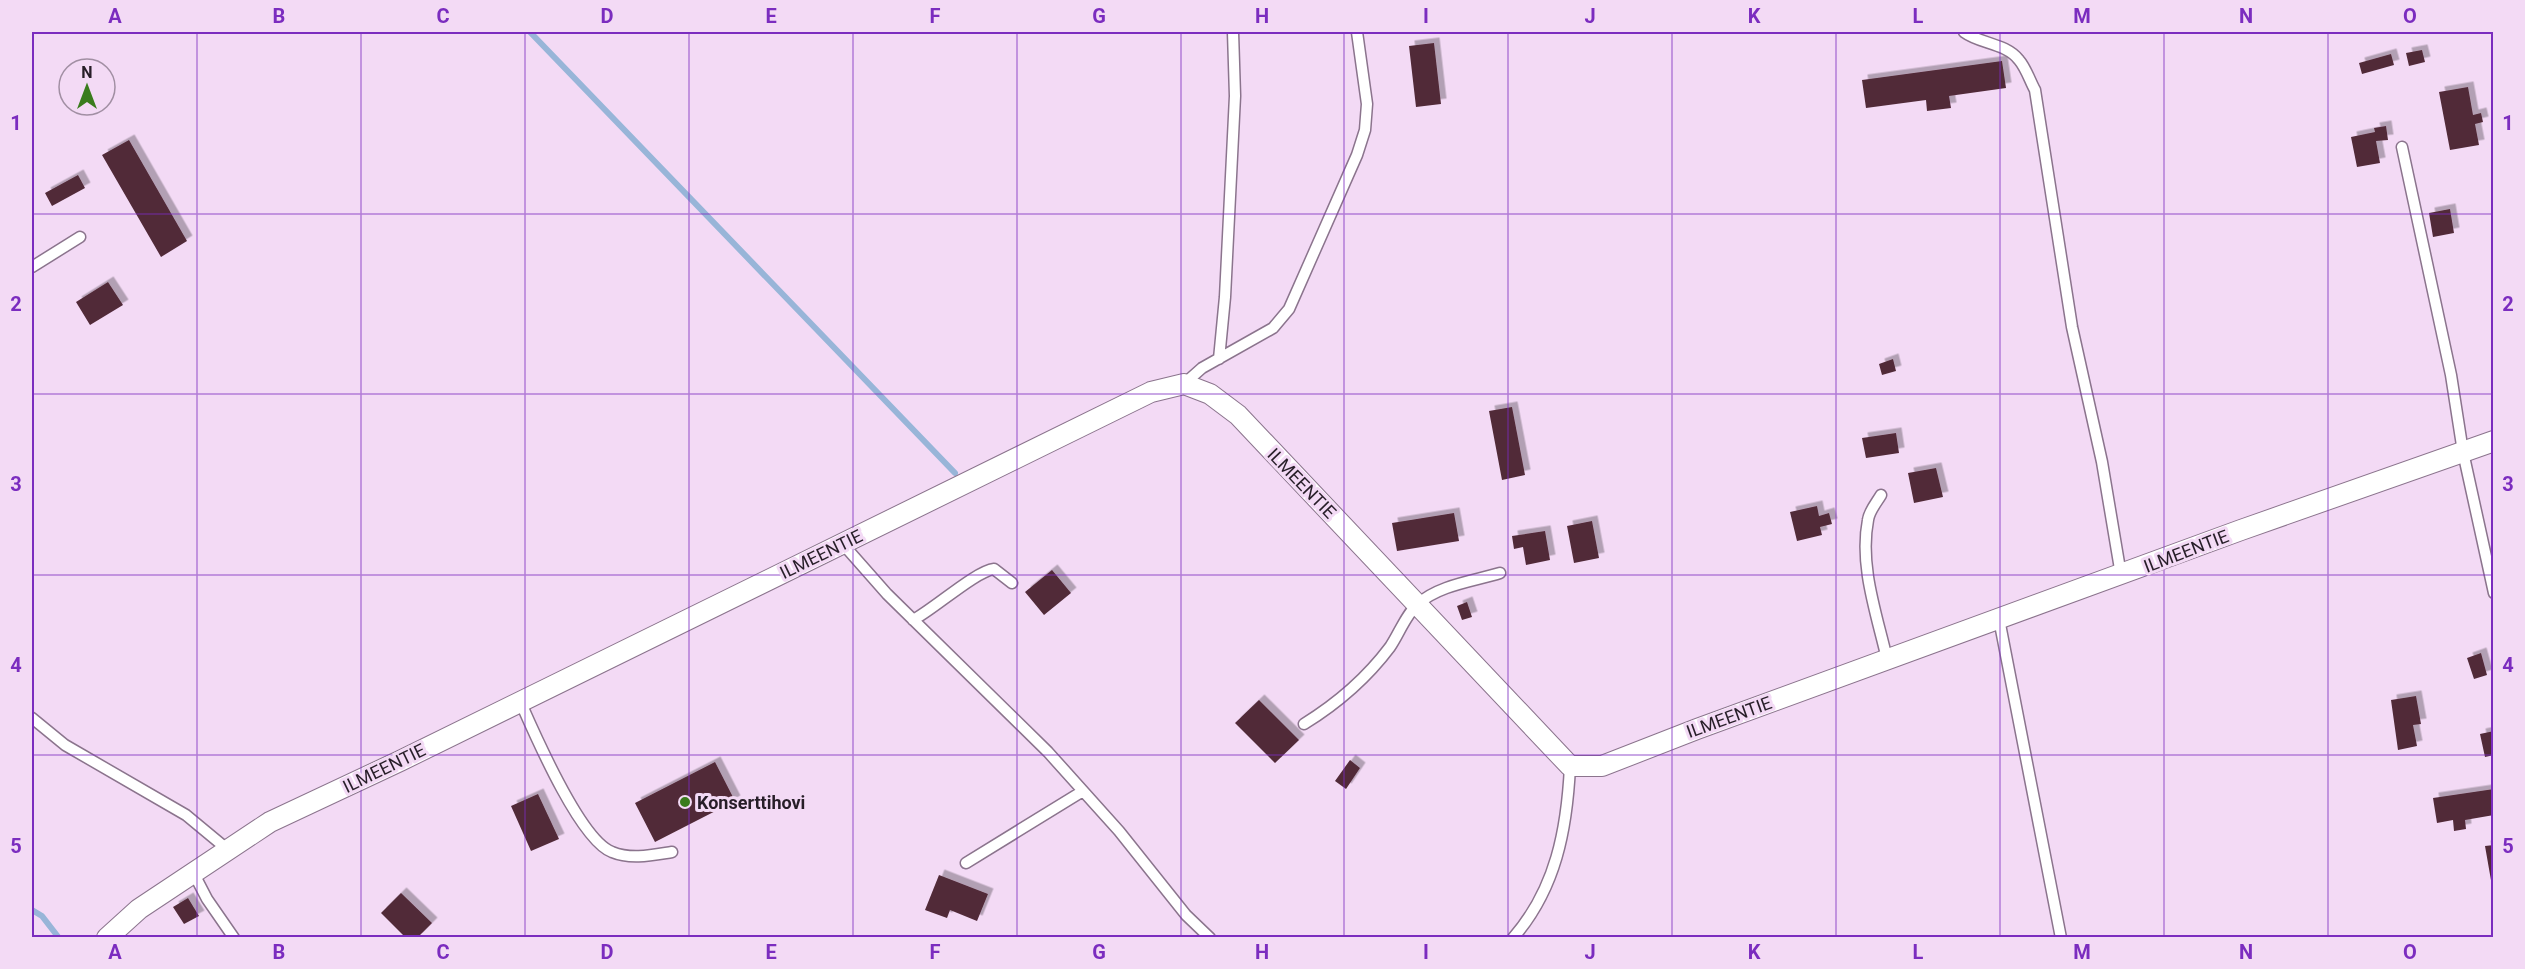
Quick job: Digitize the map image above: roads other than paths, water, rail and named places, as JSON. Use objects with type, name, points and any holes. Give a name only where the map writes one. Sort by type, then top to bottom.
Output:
[{"type":"street","name":"ILMEENTIE","points":[[107,938],[139,909],[270,822],[1151,392],[1184,384],[1210,394],[1238,415],[1570,766],[1602,766],[1999,619],[2493,441]]},
{"type":"lane","points":[[1219,359],[1226,297],[1234,108],[1233,32]]},
{"type":"lane","points":[[1184,384],[1202,368],[1273,328],[1289,309],[1357,155],[1365,130],[1367,104],[1357,32]]},
{"type":"lane","points":[[1964,32],[1974,39],[1999,46],[2019,59],[2035,90],[2072,327],[2102,462],[2121,575]]},
{"type":"lane","points":[[2402,147],[2451,375],[2463,452],[2493,593]]},
{"type":"lane","points":[[32,267],[80,237]]},
{"type":"lane","points":[[1881,495],[1868,517],[1866,549],[1871,590],[1887,660]]},
{"type":"lane","points":[[842,543],[914,620],[1048,752],[1119,831],[1186,915],[1210,938]]},
{"type":"lane","points":[[914,620],[935,608],[984,570],[994,569],[1012,583]]},
{"type":"lane","points":[[1304,724],[1326,711],[1364,679],[1392,645],[1417,604],[1447,588],[1500,573]]},
{"type":"lane","points":[[1999,619],[2061,938]]},
{"type":"lane","points":[[520,701],[541,748],[589,834],[612,852],[643,856],[672,852]]},
{"type":"lane","points":[[32,718],[65,745],[186,815],[227,849]]},
{"type":"lane","points":[[1513,938],[1529,920],[1551,878],[1568,816],[1570,766]]},
{"type":"lane","points":[[966,863],[1083,791]]},
{"type":"lane","points":[[193,872],[207,899],[234,938]]},
{"type":"waterway","points":[[530,32],[955,473]]},
{"type":"waterway","points":[[32,910],[42,916],[59,938]]},
{"type":"place","name":"Konserttihovi","points":[[685,802]]}]
